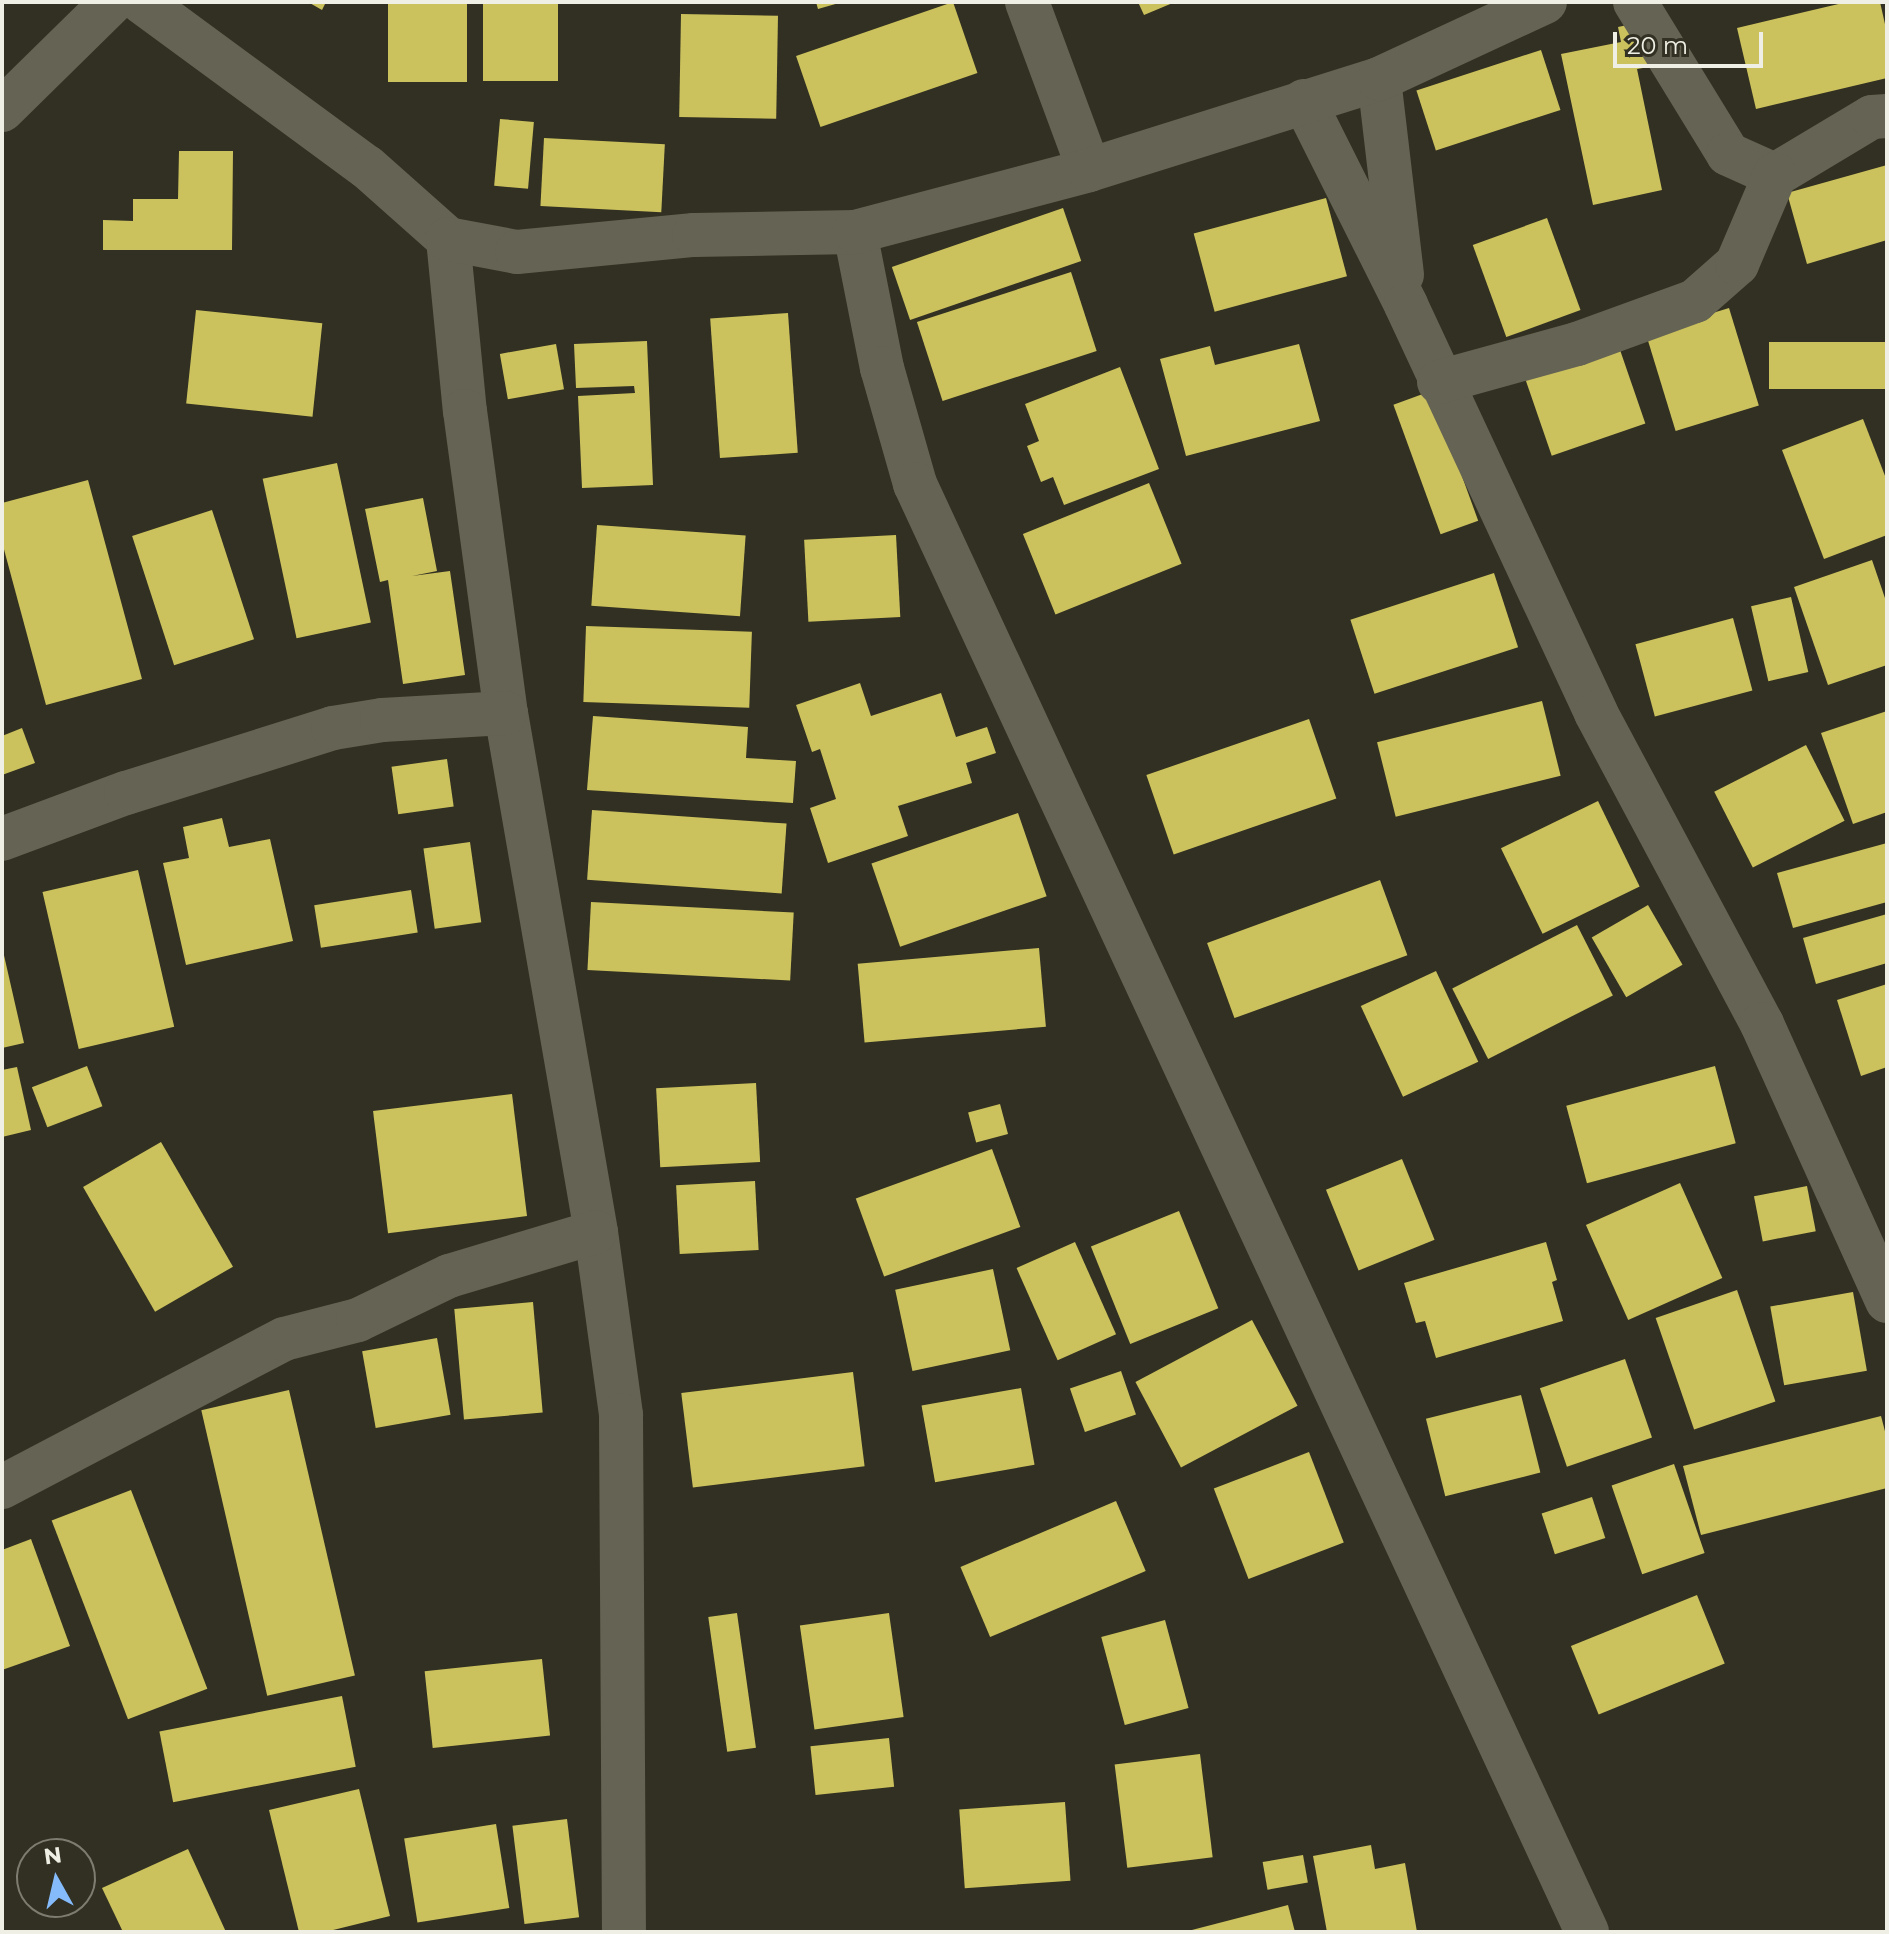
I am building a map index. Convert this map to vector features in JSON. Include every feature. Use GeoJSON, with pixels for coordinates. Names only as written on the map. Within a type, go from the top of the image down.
{"type":"FeatureCollection","features":[{"type":"Feature","properties":{"kind":"street"},"geometry":{"type":"LineString","coordinates":[[2,110],[112,2]]}},
{"type":"Feature","properties":{"kind":"street"},"geometry":{"type":"LineString","coordinates":[[142,2],[367,167],[448,239],[517,252],[694,235],[855,232],[1089,170],[1379,79],[1545,2]]}},
{"type":"Feature","properties":{"kind":"street"},"geometry":{"type":"LineString","coordinates":[[1027,2],[1089,170]]}},
{"type":"Feature","properties":{"kind":"street"},"geometry":{"type":"LineString","coordinates":[[1635,2],[1728,154],[1775,175]]}},
{"type":"Feature","properties":{"kind":"street"},"geometry":{"type":"LineString","coordinates":[[1379,79],[1406,305]]}},
{"type":"Feature","properties":{"kind":"street"},"geometry":{"type":"LineString","coordinates":[[1304,101],[1406,305],[1439,382],[1596,713],[1762,1024],[1887,1301]]}},
{"type":"Feature","properties":{"kind":"street"},"geometry":{"type":"LineString","coordinates":[[1439,382],[1577,344],[1695,301],[1737,264],[1775,175],[1872,117],[1887,116]]}},
{"type":"Feature","properties":{"kind":"street"},"geometry":{"type":"LineString","coordinates":[[855,232],[882,368],[915,484],[1587,1932]]}},
{"type":"Feature","properties":{"kind":"street"},"geometry":{"type":"LineString","coordinates":[[448,239],[465,411],[506,713],[596,1232],[621,1415],[624,1932]]}},
{"type":"Feature","properties":{"kind":"street"},"geometry":{"type":"LineString","coordinates":[[2,839],[126,793],[333,728],[382,720],[506,713]]}},
{"type":"Feature","properties":{"kind":"street"},"geometry":{"type":"LineString","coordinates":[[2,1487],[284,1339],[358,1320],[449,1276],[596,1232]]}},
{"type":"Feature","properties":{"kind":"building"},"geometry":{"type":"Polygon","coordinates":[[[308,2],[326,2],[322,10],[308,2]]]}},
{"type":"Feature","properties":{"kind":"building"},"geometry":{"type":"Polygon","coordinates":[[[388,2],[467,2],[467,82],[388,82],[388,2]]]}},
{"type":"Feature","properties":{"kind":"building"},"geometry":{"type":"Polygon","coordinates":[[[483,2],[558,2],[558,81],[483,81],[483,2]]]}},
{"type":"Feature","properties":{"kind":"building"},"geometry":{"type":"Polygon","coordinates":[[[816,2],[839,2],[839,3],[818,9],[816,2]]]}},
{"type":"Feature","properties":{"kind":"building"},"geometry":{"type":"Polygon","coordinates":[[[953,2],[977,73],[820,127],[796,56],[953,2]]]}},
{"type":"Feature","properties":{"kind":"building"},"geometry":{"type":"Polygon","coordinates":[[[1138,2],[1175,2],[1144,15],[1138,2]]]}},
{"type":"Feature","properties":{"kind":"building"},"geometry":{"type":"Polygon","coordinates":[[[1847,2],[1880,2],[1887,33],[1887,78],[1756,109],[1737,28],[1847,2]]]}},
{"type":"Feature","properties":{"kind":"building"},"geometry":{"type":"Polygon","coordinates":[[[681,14],[778,16],[776,119],[679,117],[681,14]]]}},
{"type":"Feature","properties":{"kind":"building"},"geometry":{"type":"Polygon","coordinates":[[[1646,21],[1655,66],[1637,69],[1662,190],[1593,205],[1561,54],[1621,42],[1618,27],[1646,21]]]}},
{"type":"Feature","properties":{"kind":"building"},"geometry":{"type":"Polygon","coordinates":[[[1541,50],[1560,110],[1436,150],[1416,90],[1541,50]]]}},
{"type":"Feature","properties":{"kind":"building"},"geometry":{"type":"Polygon","coordinates":[[[500,119],[534,122],[528,189],[494,186],[500,119]]]}},
{"type":"Feature","properties":{"kind":"building"},"geometry":{"type":"Polygon","coordinates":[[[544,138],[665,144],[661,212],[540,206],[544,138]]]}},
{"type":"Feature","properties":{"kind":"building"},"geometry":{"type":"Polygon","coordinates":[[[179,151],[233,151],[232,250],[103,250],[103,220],[133,221],[133,199],[178,199],[179,151]]]}},
{"type":"Feature","properties":{"kind":"building"},"geometry":{"type":"Polygon","coordinates":[[[1887,165],[1887,240],[1807,264],[1787,193],[1887,165]]]}},
{"type":"Feature","properties":{"kind":"building"},"geometry":{"type":"Polygon","coordinates":[[[1326,198],[1347,276],[1215,312],[1194,233],[1326,198]]]}},
{"type":"Feature","properties":{"kind":"building"},"geometry":{"type":"Polygon","coordinates":[[[1063,208],[1081,261],[910,320],[892,267],[1063,208]]]}},
{"type":"Feature","properties":{"kind":"building"},"geometry":{"type":"Polygon","coordinates":[[[1547,218],[1581,310],[1506,337],[1473,245],[1547,218]]]}},
{"type":"Feature","properties":{"kind":"building"},"geometry":{"type":"Polygon","coordinates":[[[1071,272],[1097,351],[943,401],[917,322],[1071,272]]]}},
{"type":"Feature","properties":{"kind":"building"},"geometry":{"type":"Polygon","coordinates":[[[1729,308],[1759,406],[1676,431],[1646,333],[1729,308]]]}},
{"type":"Feature","properties":{"kind":"building"},"geometry":{"type":"Polygon","coordinates":[[[196,310],[322,323],[312,417],[186,403],[196,310]]]}},
{"type":"Feature","properties":{"kind":"building"},"geometry":{"type":"Polygon","coordinates":[[[788,313],[798,453],[720,458],[710,318],[788,313]]]}},
{"type":"Feature","properties":{"kind":"building"},"geometry":{"type":"Polygon","coordinates":[[[647,341],[653,485],[582,488],[578,396],[635,393],[634,386],[576,388],[574,344],[647,341]]]}},
{"type":"Feature","properties":{"kind":"building"},"geometry":{"type":"Polygon","coordinates":[[[1769,342],[1887,342],[1887,389],[1769,389],[1769,342]]]}},
{"type":"Feature","properties":{"kind":"building"},"geometry":{"type":"Polygon","coordinates":[[[556,344],[564,389],[508,399],[500,354],[556,344]]]}},
{"type":"Feature","properties":{"kind":"building"},"geometry":{"type":"Polygon","coordinates":[[[1299,344],[1320,421],[1186,456],[1160,359],[1210,346],[1215,365],[1299,344]]]}},
{"type":"Feature","properties":{"kind":"building"},"geometry":{"type":"Polygon","coordinates":[[[1619,347],[1645,424],[1552,456],[1525,379],[1619,347]]]}},
{"type":"Feature","properties":{"kind":"building"},"geometry":{"type":"Polygon","coordinates":[[[1120,367],[1159,469],[1064,505],[1053,477],[1041,482],[1027,446],[1039,441],[1025,404],[1120,367]]]}},
{"type":"Feature","properties":{"kind":"building"},"geometry":{"type":"Polygon","coordinates":[[[1431,391],[1478,521],[1441,534],[1393,405],[1431,391]]]}},
{"type":"Feature","properties":{"kind":"building"},"geometry":{"type":"Polygon","coordinates":[[[1863,419],[1887,481],[1887,535],[1824,559],[1782,450],[1863,419]]]}},
{"type":"Feature","properties":{"kind":"building"},"geometry":{"type":"Polygon","coordinates":[[[337,463],[371,622],[297,638],[263,479],[337,463]]]}},
{"type":"Feature","properties":{"kind":"building"},"geometry":{"type":"Polygon","coordinates":[[[88,480],[142,679],[46,705],[2,542],[2,503],[88,480]]]}},
{"type":"Feature","properties":{"kind":"building"},"geometry":{"type":"Polygon","coordinates":[[[1149,483],[1182,564],[1055,615],[1023,534],[1149,483]]]}},
{"type":"Feature","properties":{"kind":"building"},"geometry":{"type":"Polygon","coordinates":[[[423,498],[437,571],[412,576],[450,571],[465,675],[403,684],[388,580],[380,582],[365,509],[423,498]]]}},
{"type":"Feature","properties":{"kind":"building"},"geometry":{"type":"Polygon","coordinates":[[[212,510],[254,639],[174,665],[132,536],[212,510]]]}},
{"type":"Feature","properties":{"kind":"building"},"geometry":{"type":"Polygon","coordinates":[[[597,525],[746,535],[740,616],[591,606],[597,525]]]}},
{"type":"Feature","properties":{"kind":"building"},"geometry":{"type":"Polygon","coordinates":[[[896,535],[900,617],[808,622],[804,540],[896,535]]]}},
{"type":"Feature","properties":{"kind":"building"},"geometry":{"type":"Polygon","coordinates":[[[1872,560],[1887,604],[1887,665],[1828,685],[1794,587],[1872,560]]]}},
{"type":"Feature","properties":{"kind":"building"},"geometry":{"type":"Polygon","coordinates":[[[1494,573],[1518,647],[1374,694],[1350,620],[1494,573]]]}},
{"type":"Feature","properties":{"kind":"building"},"geometry":{"type":"Polygon","coordinates":[[[1791,597],[1808,672],[1768,681],[1751,606],[1791,597]]]}},
{"type":"Feature","properties":{"kind":"building"},"geometry":{"type":"Polygon","coordinates":[[[1733,618],[1752,690],[1655,717],[1635,644],[1733,618]]]}},
{"type":"Feature","properties":{"kind":"building"},"geometry":{"type":"Polygon","coordinates":[[[586,626],[752,632],[749,708],[583,702],[586,626]]]}},
{"type":"Feature","properties":{"kind":"building"},"geometry":{"type":"Polygon","coordinates":[[[860,683],[871,716],[941,693],[956,737],[987,727],[996,753],[966,763],[972,783],[898,806],[908,836],[828,863],[810,808],[836,799],[820,749],[812,752],[796,705],[860,683]]]}},
{"type":"Feature","properties":{"kind":"building"},"geometry":{"type":"Polygon","coordinates":[[[1542,701],[1561,776],[1396,817],[1377,742],[1542,701]]]}},
{"type":"Feature","properties":{"kind":"building"},"geometry":{"type":"Polygon","coordinates":[[[1887,711],[1887,812],[1853,824],[1821,733],[1887,711]]]}},
{"type":"Feature","properties":{"kind":"building"},"geometry":{"type":"Polygon","coordinates":[[[593,716],[748,727],[746,758],[796,761],[793,803],[587,790],[593,716]]]}},
{"type":"Feature","properties":{"kind":"building"},"geometry":{"type":"Polygon","coordinates":[[[1309,719],[1336,798],[1174,854],[1146,775],[1309,719]]]}},
{"type":"Feature","properties":{"kind":"building"},"geometry":{"type":"Polygon","coordinates":[[[22,728],[35,763],[2,775],[2,736],[22,728]]]}},
{"type":"Feature","properties":{"kind":"building"},"geometry":{"type":"Polygon","coordinates":[[[1806,745],[1845,821],[1753,867],[1714,792],[1806,745]]]}},
{"type":"Feature","properties":{"kind":"building"},"geometry":{"type":"Polygon","coordinates":[[[447,759],[454,807],[398,814],[392,767],[447,759]]]}},
{"type":"Feature","properties":{"kind":"building"},"geometry":{"type":"Polygon","coordinates":[[[1598,801],[1640,886],[1543,934],[1501,848],[1598,801]]]}},
{"type":"Feature","properties":{"kind":"building"},"geometry":{"type":"Polygon","coordinates":[[[592,810],[787,824],[782,893],[587,880],[592,810]]]}},
{"type":"Feature","properties":{"kind":"building"},"geometry":{"type":"Polygon","coordinates":[[[1018,813],[1047,896],[900,947],[871,863],[1018,813]]]}},
{"type":"Feature","properties":{"kind":"building"},"geometry":{"type":"Polygon","coordinates":[[[222,818],[229,847],[270,839],[293,941],[186,965],[163,863],[189,858],[183,827],[222,818]]]}},
{"type":"Feature","properties":{"kind":"building"},"geometry":{"type":"Polygon","coordinates":[[[470,842],[481,922],[435,929],[423,849],[470,842]]]}},
{"type":"Feature","properties":{"kind":"building"},"geometry":{"type":"Polygon","coordinates":[[[1887,843],[1887,902],[1793,928],[1777,873],[1887,843]]]}},
{"type":"Feature","properties":{"kind":"building"},"geometry":{"type":"Polygon","coordinates":[[[138,870],[174,1027],[79,1049],[43,892],[138,870]]]}},
{"type":"Feature","properties":{"kind":"building"},"geometry":{"type":"Polygon","coordinates":[[[1380,880],[1407,955],[1234,1018],[1207,943],[1380,880]]]}},
{"type":"Feature","properties":{"kind":"building"},"geometry":{"type":"Polygon","coordinates":[[[411,890],[418,932],[321,948],[314,905],[411,890]]]}},
{"type":"Feature","properties":{"kind":"building"},"geometry":{"type":"Polygon","coordinates":[[[591,902],[794,913],[790,981],[587,970],[591,902]]]}},
{"type":"Feature","properties":{"kind":"building"},"geometry":{"type":"Polygon","coordinates":[[[1648,905],[1682,965],[1626,997],[1592,938],[1648,905]]]}},
{"type":"Feature","properties":{"kind":"building"},"geometry":{"type":"Polygon","coordinates":[[[1887,914],[1887,963],[1816,984],[1803,938],[1887,914]]]}},
{"type":"Feature","properties":{"kind":"building"},"geometry":{"type":"Polygon","coordinates":[[[1577,925],[1613,995],[1488,1059],[1452,989],[1577,925]]]}},
{"type":"Feature","properties":{"kind":"building"},"geometry":{"type":"Polygon","coordinates":[[[1039,948],[1046,1027],[865,1043],[858,964],[1039,948]]]}},
{"type":"Feature","properties":{"kind":"building"},"geometry":{"type":"Polygon","coordinates":[[[2,952],[24,1043],[2,1048],[2,952]]]}},
{"type":"Feature","properties":{"kind":"building"},"geometry":{"type":"Polygon","coordinates":[[[1436,971],[1478,1062],[1403,1097],[1361,1006],[1436,971]]]}},
{"type":"Feature","properties":{"kind":"building"},"geometry":{"type":"Polygon","coordinates":[[[1887,984],[1887,1067],[1861,1076],[1837,1000],[1887,984]]]}},
{"type":"Feature","properties":{"kind":"building"},"geometry":{"type":"Polygon","coordinates":[[[87,1066],[102,1106],[47,1127],[32,1087],[87,1066]]]}},
{"type":"Feature","properties":{"kind":"building"},"geometry":{"type":"Polygon","coordinates":[[[1715,1066],[1736,1143],[1587,1183],[1566,1106],[1715,1066]]]}},
{"type":"Feature","properties":{"kind":"building"},"geometry":{"type":"Polygon","coordinates":[[[17,1067],[31,1130],[2,1137],[2,1070],[17,1067]]]}},
{"type":"Feature","properties":{"kind":"building"},"geometry":{"type":"Polygon","coordinates":[[[756,1083],[760,1162],[660,1167],[656,1088],[756,1083]]]}},
{"type":"Feature","properties":{"kind":"building"},"geometry":{"type":"Polygon","coordinates":[[[512,1094],[527,1216],[388,1233],[373,1111],[512,1094]]]}},
{"type":"Feature","properties":{"kind":"building"},"geometry":{"type":"Polygon","coordinates":[[[1000,1104],[1008,1134],[976,1142],[968,1113],[1000,1104]]]}},
{"type":"Feature","properties":{"kind":"building"},"geometry":{"type":"Polygon","coordinates":[[[161,1142],[233,1267],[155,1312],[83,1187],[161,1142]]]}},
{"type":"Feature","properties":{"kind":"building"},"geometry":{"type":"Polygon","coordinates":[[[992,1149],[1020,1227],[884,1277],[856,1199],[992,1149]]]}},
{"type":"Feature","properties":{"kind":"building"},"geometry":{"type":"Polygon","coordinates":[[[1402,1159],[1435,1240],[1359,1270],[1326,1190],[1402,1159]]]}},
{"type":"Feature","properties":{"kind":"building"},"geometry":{"type":"Polygon","coordinates":[[[755,1181],[759,1250],[680,1254],[676,1185],[755,1181]]]}},
{"type":"Feature","properties":{"kind":"building"},"geometry":{"type":"Polygon","coordinates":[[[1680,1183],[1722,1278],[1628,1320],[1586,1225],[1680,1183]]]}},
{"type":"Feature","properties":{"kind":"building"},"geometry":{"type":"Polygon","coordinates":[[[1807,1186],[1816,1231],[1763,1241],[1754,1196],[1807,1186]]]}},
{"type":"Feature","properties":{"kind":"building"},"geometry":{"type":"Polygon","coordinates":[[[1179,1211],[1218,1308],[1130,1344],[1091,1247],[1179,1211]]]}},
{"type":"Feature","properties":{"kind":"building"},"geometry":{"type":"Polygon","coordinates":[[[1075,1242],[1116,1334],[1058,1360],[1017,1268],[1075,1242]]]}},
{"type":"Feature","properties":{"kind":"building"},"geometry":{"type":"Polygon","coordinates":[[[1546,1242],[1557,1280],[1552,1282],[1563,1321],[1436,1358],[1425,1321],[1416,1323],[1404,1283],[1546,1242]]]}},
{"type":"Feature","properties":{"kind":"building"},"geometry":{"type":"Polygon","coordinates":[[[993,1269],[1010,1350],[912,1371],[895,1290],[993,1269]]]}},
{"type":"Feature","properties":{"kind":"building"},"geometry":{"type":"Polygon","coordinates":[[[1737,1290],[1775,1402],[1694,1430],[1656,1318],[1737,1290]]]}},
{"type":"Feature","properties":{"kind":"building"},"geometry":{"type":"Polygon","coordinates":[[[1853,1292],[1867,1371],[1784,1385],[1770,1307],[1853,1292]]]}},
{"type":"Feature","properties":{"kind":"building"},"geometry":{"type":"Polygon","coordinates":[[[533,1302],[543,1413],[464,1419],[454,1309],[533,1302]]]}},
{"type":"Feature","properties":{"kind":"building"},"geometry":{"type":"Polygon","coordinates":[[[1252,1320],[1298,1406],[1181,1468],[1135,1382],[1252,1320]]]}},
{"type":"Feature","properties":{"kind":"building"},"geometry":{"type":"Polygon","coordinates":[[[437,1338],[451,1415],[376,1428],[362,1351],[437,1338]]]}},
{"type":"Feature","properties":{"kind":"building"},"geometry":{"type":"Polygon","coordinates":[[[1625,1359],[1652,1437],[1567,1467],[1540,1388],[1625,1359]]]}},
{"type":"Feature","properties":{"kind":"building"},"geometry":{"type":"Polygon","coordinates":[[[1121,1371],[1136,1414],[1085,1432],[1070,1389],[1121,1371]]]}},
{"type":"Feature","properties":{"kind":"building"},"geometry":{"type":"Polygon","coordinates":[[[853,1372],[865,1466],[693,1487],[681,1393],[853,1372]]]}},
{"type":"Feature","properties":{"kind":"building"},"geometry":{"type":"Polygon","coordinates":[[[1021,1388],[1035,1465],[935,1482],[922,1406],[1021,1388]]]}},
{"type":"Feature","properties":{"kind":"building"},"geometry":{"type":"Polygon","coordinates":[[[289,1390],[355,1675],[267,1696],[201,1410],[289,1390]]]}},
{"type":"Feature","properties":{"kind":"building"},"geometry":{"type":"Polygon","coordinates":[[[1521,1395],[1540,1473],[1445,1496],[1426,1419],[1521,1395]]]}},
{"type":"Feature","properties":{"kind":"building"},"geometry":{"type":"Polygon","coordinates":[[[1881,1416],[1887,1439],[1887,1488],[1701,1535],[1683,1466],[1881,1416]]]}},
{"type":"Feature","properties":{"kind":"building"},"geometry":{"type":"Polygon","coordinates":[[[1309,1452],[1344,1543],[1249,1579],[1214,1489],[1309,1452]]]}},
{"type":"Feature","properties":{"kind":"building"},"geometry":{"type":"Polygon","coordinates":[[[1674,1464],[1705,1553],[1642,1574],[1612,1485],[1674,1464]]]}},
{"type":"Feature","properties":{"kind":"building"},"geometry":{"type":"Polygon","coordinates":[[[131,1490],[207,1689],[128,1719],[52,1520],[131,1490]]]}},
{"type":"Feature","properties":{"kind":"building"},"geometry":{"type":"Polygon","coordinates":[[[1592,1497],[1605,1538],[1555,1554],[1542,1513],[1592,1497]]]}},
{"type":"Feature","properties":{"kind":"building"},"geometry":{"type":"Polygon","coordinates":[[[1116,1501],[1146,1571],[990,1637],[960,1567],[1116,1501]]]}},
{"type":"Feature","properties":{"kind":"building"},"geometry":{"type":"Polygon","coordinates":[[[31,1539],[70,1646],[2,1670],[2,1550],[31,1539]]]}},
{"type":"Feature","properties":{"kind":"building"},"geometry":{"type":"Polygon","coordinates":[[[1697,1595],[1725,1664],[1599,1715],[1571,1646],[1697,1595]]]}},
{"type":"Feature","properties":{"kind":"building"},"geometry":{"type":"Polygon","coordinates":[[[737,1613],[756,1748],[727,1752],[708,1617],[737,1613]]]}},
{"type":"Feature","properties":{"kind":"building"},"geometry":{"type":"Polygon","coordinates":[[[889,1613],[904,1717],[814,1730],[800,1626],[889,1613]]]}},
{"type":"Feature","properties":{"kind":"building"},"geometry":{"type":"Polygon","coordinates":[[[1165,1620],[1189,1708],[1125,1725],[1101,1637],[1165,1620]]]}},
{"type":"Feature","properties":{"kind":"building"},"geometry":{"type":"Polygon","coordinates":[[[542,1659],[550,1736],[433,1748],[425,1671],[542,1659]]]}},
{"type":"Feature","properties":{"kind":"building"},"geometry":{"type":"Polygon","coordinates":[[[342,1696],[356,1767],[173,1802],[159,1731],[342,1696]]]}},
{"type":"Feature","properties":{"kind":"building"},"geometry":{"type":"Polygon","coordinates":[[[889,1738],[894,1787],[816,1795],[810,1746],[889,1738]]]}},
{"type":"Feature","properties":{"kind":"building"},"geometry":{"type":"Polygon","coordinates":[[[1200,1754],[1213,1857],[1127,1868],[1115,1764],[1200,1754]]]}},
{"type":"Feature","properties":{"kind":"building"},"geometry":{"type":"Polygon","coordinates":[[[359,1789],[390,1916],[325,1932],[299,1932],[269,1810],[359,1789]]]}},
{"type":"Feature","properties":{"kind":"building"},"geometry":{"type":"Polygon","coordinates":[[[1065,1802],[1071,1881],[965,1888],[959,1809],[1065,1802]]]}},
{"type":"Feature","properties":{"kind":"building"},"geometry":{"type":"Polygon","coordinates":[[[567,1819],[579,1917],[524,1924],[512,1826],[567,1819]]]}},
{"type":"Feature","properties":{"kind":"building"},"geometry":{"type":"Polygon","coordinates":[[[496,1824],[509,1908],[417,1923],[404,1839],[496,1824]]]}},
{"type":"Feature","properties":{"kind":"building"},"geometry":{"type":"Polygon","coordinates":[[[1371,1845],[1375,1869],[1405,1863],[1417,1932],[1327,1932],[1313,1856],[1371,1845]]]}},
{"type":"Feature","properties":{"kind":"building"},"geometry":{"type":"Polygon","coordinates":[[[188,1849],[226,1932],[123,1932],[102,1888],[188,1849]]]}},
{"type":"Feature","properties":{"kind":"building"},"geometry":{"type":"Polygon","coordinates":[[[1303,1855],[1308,1883],[1267,1890],[1263,1862],[1303,1855]]]}},
{"type":"Feature","properties":{"kind":"building"},"geometry":{"type":"Polygon","coordinates":[[[1288,1905],[1295,1932],[1188,1932],[1188,1931],[1288,1905]]]}}]}
